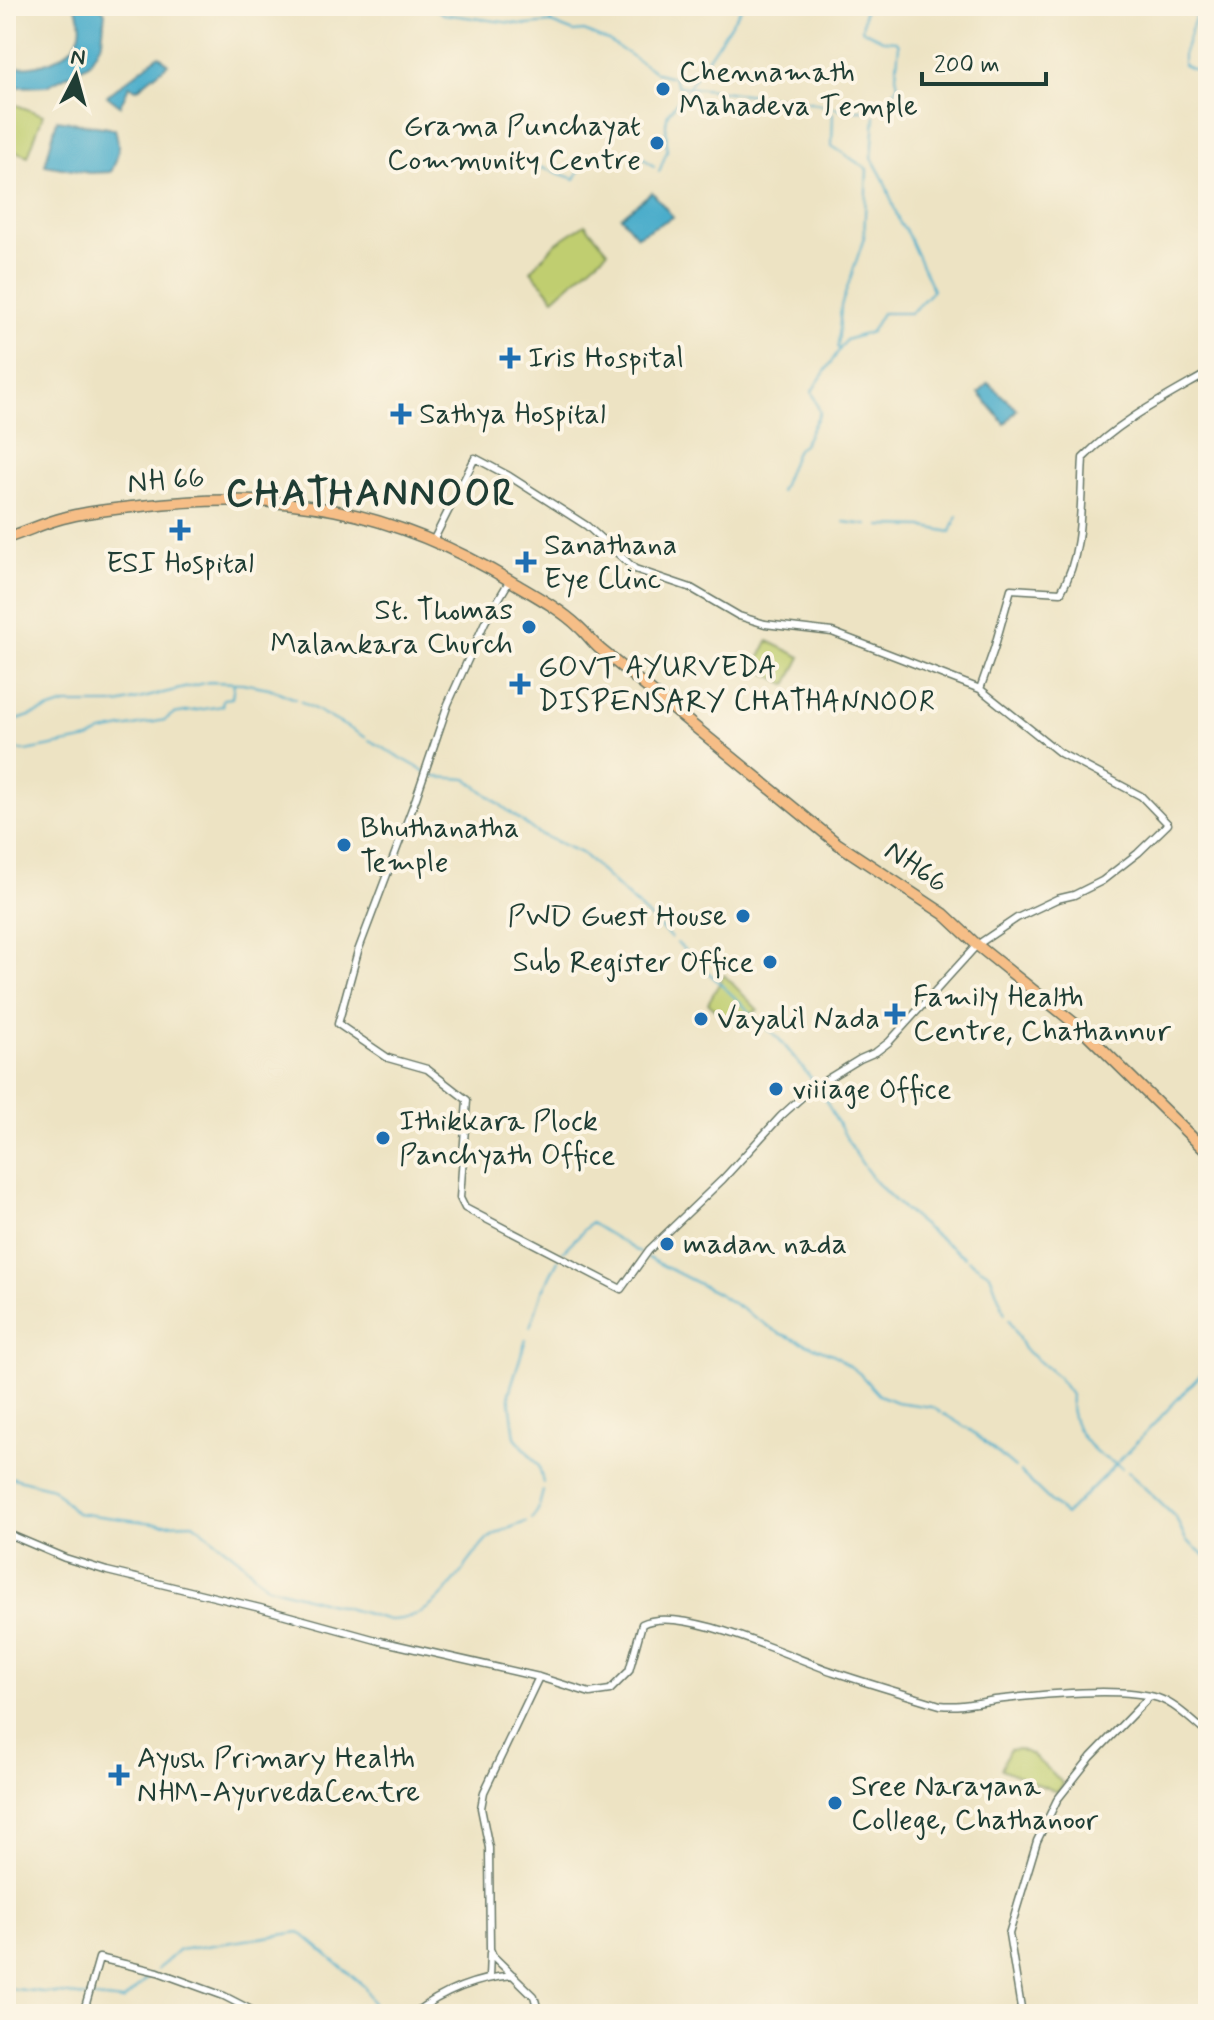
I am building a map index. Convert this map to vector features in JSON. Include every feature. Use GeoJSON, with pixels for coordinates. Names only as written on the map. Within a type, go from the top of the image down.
{"type":"FeatureCollection","features":[{"type":"Feature","properties":{"kind":"highway","name":"NH 66"},"geometry":{"type":"LineString","coordinates":[[6,538],[64,517],[105,510],[193,501],[294,503],[344,512],[432,543],[509,582],[579,634],[586,635]]}},
{"type":"Feature","properties":{"kind":"highway","name":"NH 66"},"geometry":{"type":"LineString","coordinates":[[6,531],[31,524],[40,525]]}},
{"type":"Feature","properties":{"kind":"highway","name":"NH66"},"geometry":{"type":"LineString","coordinates":[[586,635],[838,844],[944,914],[977,945],[1084,1031],[1208,1153]]}},
{"type":"Feature","properties":{"kind":"street"},"geometry":{"type":"LineString","coordinates":[[980,689],[1011,589],[1061,592],[1070,577],[1079,542],[1083,458],[1132,416],[1208,373]]}},
{"type":"Feature","properties":{"kind":"street"},"geometry":{"type":"LineString","coordinates":[[432,543],[475,458],[587,526],[635,569],[691,588],[739,616],[765,624],[832,632],[980,689],[1060,753],[1141,796],[1168,824],[1102,881],[1017,918],[977,945],[889,1042],[811,1089],[764,1132],[729,1173],[649,1250],[621,1289],[607,1284],[546,1247],[465,1208],[460,1198],[467,1100],[427,1069],[388,1058],[338,1024],[358,951],[428,765],[439,726],[472,649],[509,582]]}},
{"type":"Feature","properties":{"kind":"street"},"geometry":{"type":"LineString","coordinates":[[6,1533],[65,1558],[107,1571],[380,1641],[539,1677],[590,1693],[610,1690],[629,1671],[642,1624],[655,1620],[711,1626],[832,1672],[940,1705],[1085,1694],[1150,1696],[1172,1706],[1208,1734]]}},
{"type":"Feature","properties":{"kind":"street"},"geometry":{"type":"LineString","coordinates":[[489,1977],[489,1848],[482,1802],[539,1677]]}},
{"type":"Feature","properties":{"kind":"street"},"geometry":{"type":"LineString","coordinates":[[1022,2014],[1009,1934],[1037,1841],[1064,1792],[1091,1757],[1150,1696]]}},
{"type":"Feature","properties":{"kind":"street"},"geometry":{"type":"LineString","coordinates":[[490,1949],[493,1956],[534,1996],[539,2014]]}},
{"type":"Feature","properties":{"kind":"street"},"geometry":{"type":"LineString","coordinates":[[83,2014],[99,1958],[158,1972],[224,1996],[259,2014]]}},
{"type":"Feature","properties":{"kind":"street"},"geometry":{"type":"LineString","coordinates":[[413,2014],[441,1996],[489,1977],[513,1975]]}},
{"type":"Feature","properties":{"kind":"green space"},"geometry":{"type":"Polygon","coordinates":[[[6,101],[43,115],[28,156],[7,148],[6,133],[11,119],[6,117],[6,101]]]}},
{"type":"Feature","properties":{"kind":"green space"},"geometry":{"type":"Polygon","coordinates":[[[585,224],[608,251],[554,298],[531,271],[555,244],[585,224]]]}},
{"type":"Feature","properties":{"kind":"green space"},"geometry":{"type":"Polygon","coordinates":[[[768,641],[801,657],[787,685],[755,667],[768,641]]]}},
{"type":"Feature","properties":{"kind":"green space"},"geometry":{"type":"Polygon","coordinates":[[[724,975],[758,1010],[730,1024],[708,1003],[724,975]]]}},
{"type":"Feature","properties":{"kind":"green space"},"geometry":{"type":"Polygon","coordinates":[[[1018,1749],[1032,1755],[1064,1784],[1057,1792],[1001,1769],[1009,1750],[1018,1749]]]}},
{"type":"Feature","properties":{"kind":"water"},"geometry":{"type":"Polygon","coordinates":[[[74,6],[100,6],[105,12],[102,41],[89,64],[47,86],[17,87],[6,83],[6,65],[20,67],[50,61],[63,55],[73,45],[80,34],[80,21],[74,6]]]}},
{"type":"Feature","properties":{"kind":"water"},"geometry":{"type":"Polygon","coordinates":[[[159,55],[168,64],[137,89],[129,86],[120,106],[107,96],[159,55]]]}},
{"type":"Feature","properties":{"kind":"water"},"geometry":{"type":"Polygon","coordinates":[[[57,120],[115,129],[118,151],[111,172],[89,173],[45,165],[57,120]]]}},
{"type":"Feature","properties":{"kind":"water"},"geometry":{"type":"Polygon","coordinates":[[[652,192],[673,217],[637,236],[621,217],[652,192]]]}},
{"type":"Feature","properties":{"kind":"water"},"geometry":{"type":"Polygon","coordinates":[[[988,383],[1017,409],[1005,424],[979,393],[988,383]]]}},
{"type":"Feature","properties":{"kind":"waterway"},"geometry":{"type":"LineString","coordinates":[[431,6],[443,14],[527,25],[551,23],[574,32],[584,31],[610,42],[657,73],[673,77],[678,86],[805,101],[845,110],[866,110],[877,108],[889,99],[898,85],[899,45],[897,41],[883,40],[862,30],[865,6]]}},
{"type":"Feature","properties":{"kind":"waterway"},"geometry":{"type":"LineString","coordinates":[[551,6],[551,22]]}},
{"type":"Feature","properties":{"kind":"waterway"},"geometry":{"type":"LineString","coordinates":[[689,86],[743,6]]}},
{"type":"Feature","properties":{"kind":"waterway"},"geometry":{"type":"LineString","coordinates":[[1199,6],[1183,55],[1183,65],[1208,70]]}},
{"type":"Feature","properties":{"kind":"waterway"},"geometry":{"type":"LineString","coordinates":[[659,172],[667,151],[668,113],[686,91]]}},
{"type":"Feature","properties":{"kind":"waterway"},"geometry":{"type":"LineString","coordinates":[[833,113],[832,146],[867,169],[864,238],[841,306],[838,348]]}},
{"type":"Feature","properties":{"kind":"waterway"},"geometry":{"type":"LineString","coordinates":[[780,492],[797,449],[803,445],[820,413],[812,391],[846,340],[871,332],[882,313],[911,313],[933,290],[872,158],[875,116]]}},
{"type":"Feature","properties":{"kind":"waterway"},"geometry":{"type":"LineString","coordinates":[[513,158],[575,179],[584,162],[615,154],[639,154],[654,167]]}},
{"type":"Feature","properties":{"kind":"waterway"},"geometry":{"type":"LineString","coordinates":[[880,526],[925,527],[951,532],[957,516]]}},
{"type":"Feature","properties":{"kind":"waterway"},"geometry":{"type":"LineString","coordinates":[[844,522],[867,525]]}},
{"type":"Feature","properties":{"kind":"waterway"},"geometry":{"type":"LineString","coordinates":[[6,724],[65,704],[118,704],[209,682],[269,688],[295,699]]}},
{"type":"Feature","properties":{"kind":"waterway"},"geometry":{"type":"LineString","coordinates":[[6,751],[26,751],[89,739],[102,732],[165,720],[173,714],[222,706],[223,699],[232,698],[234,683]]}},
{"type":"Feature","properties":{"kind":"waterway"},"geometry":{"type":"LineString","coordinates":[[300,701],[365,737]]}},
{"type":"Feature","properties":{"kind":"waterway"},"geometry":{"type":"LineString","coordinates":[[369,740],[435,777],[467,779],[537,833],[583,854],[671,938]]}},
{"type":"Feature","properties":{"kind":"waterway"},"geometry":{"type":"LineString","coordinates":[[677,943],[780,1040],[815,1083]]}},
{"type":"Feature","properties":{"kind":"waterway"},"geometry":{"type":"LineString","coordinates":[[818,1088],[853,1150],[878,1184],[920,1223],[965,1257]]}},
{"type":"Feature","properties":{"kind":"waterway"},"geometry":{"type":"LineString","coordinates":[[563,1251],[591,1223],[640,1253]]}},
{"type":"Feature","properties":{"kind":"waterway"},"geometry":{"type":"LineString","coordinates":[[648,1258],[717,1293],[779,1333],[835,1355],[859,1373],[879,1395],[896,1402],[932,1407],[940,1412]]}},
{"type":"Feature","properties":{"kind":"waterway"},"geometry":{"type":"LineString","coordinates":[[530,1327],[542,1292],[558,1260]]}},
{"type":"Feature","properties":{"kind":"waterway"},"geometry":{"type":"LineString","coordinates":[[968,1260],[990,1274],[1005,1314]]}},
{"type":"Feature","properties":{"kind":"waterway"},"geometry":{"type":"LineString","coordinates":[[1009,1319],[1024,1349],[1058,1377],[1071,1395],[1073,1417],[1082,1437],[1097,1453],[1116,1464],[1208,1367]]}},
{"type":"Feature","properties":{"kind":"waterway"},"geometry":{"type":"LineString","coordinates":[[526,1339],[509,1393],[515,1437],[539,1466],[543,1483]]}},
{"type":"Feature","properties":{"kind":"waterway"},"geometry":{"type":"LineString","coordinates":[[944,1414],[970,1430],[1015,1468]]}},
{"type":"Feature","properties":{"kind":"waterway"},"geometry":{"type":"LineString","coordinates":[[1020,1472],[1065,1515],[1116,1464],[1122,1468]]}},
{"type":"Feature","properties":{"kind":"waterway"},"geometry":{"type":"LineString","coordinates":[[1128,1472],[1176,1518],[1186,1540],[1208,1558]]}},
{"type":"Feature","properties":{"kind":"waterway"},"geometry":{"type":"LineString","coordinates":[[6,1476],[52,1488],[76,1513],[162,1524],[193,1523],[239,1559],[266,1586],[389,1620],[407,1618],[435,1603],[487,1540],[526,1522]]}},
{"type":"Feature","properties":{"kind":"waterway"},"geometry":{"type":"LineString","coordinates":[[532,1519],[543,1491]]}},
{"type":"Feature","properties":{"kind":"waterway"},"geometry":{"type":"LineString","coordinates":[[157,1970],[179,1950],[300,1932],[365,1987],[378,2014]]}},
{"type":"Feature","properties":{"kind":"waterway"},"geometry":{"type":"LineString","coordinates":[[6,1988],[123,2001],[152,1974]]}},
{"type":"Feature","properties":{"kind":"place","name":"Chennamath Mahadeva Temple"},"geometry":{"type":"Point","coordinates":[663,89]}},
{"type":"Feature","properties":{"kind":"place","name":"Grama Punchayat Community Centre"},"geometry":{"type":"Point","coordinates":[657,143]}},
{"type":"Feature","properties":{"kind":"place","name":"Iris Hospital"},"geometry":{"type":"Point","coordinates":[510,358]}},
{"type":"Feature","properties":{"kind":"place","name":"Sathya Hospital"},"geometry":{"type":"Point","coordinates":[401,414]}},
{"type":"Feature","properties":{"kind":"place","name":"ESI Hospital"},"geometry":{"type":"Point","coordinates":[180,530]}},
{"type":"Feature","properties":{"kind":"place","name":"Sanathana Eye Clinc"},"geometry":{"type":"Point","coordinates":[526,562]}},
{"type":"Feature","properties":{"kind":"place","name":"St. Thomas Malankara Church"},"geometry":{"type":"Point","coordinates":[529,627]}},
{"type":"Feature","properties":{"kind":"place","name":"GOVT AYURVEDA DISPENSARY CHATHANNOOR"},"geometry":{"type":"Point","coordinates":[520,684]}},
{"type":"Feature","properties":{"kind":"place","name":"Bhuthanatha Temple"},"geometry":{"type":"Point","coordinates":[344,845]}},
{"type":"Feature","properties":{"kind":"place","name":"PWD Guest House"},"geometry":{"type":"Point","coordinates":[743,916]}},
{"type":"Feature","properties":{"kind":"place","name":"Sub Register Office"},"geometry":{"type":"Point","coordinates":[770,962]}},
{"type":"Feature","properties":{"kind":"place","name":"Family Health Centre, Chathannur"},"geometry":{"type":"Point","coordinates":[895,1014]}},
{"type":"Feature","properties":{"kind":"place","name":"Vayalil Nada"},"geometry":{"type":"Point","coordinates":[701,1019]}},
{"type":"Feature","properties":{"kind":"place","name":"viiiage Office"},"geometry":{"type":"Point","coordinates":[776,1089]}},
{"type":"Feature","properties":{"kind":"place","name":"Ithikkara Plock Panchyath Office"},"geometry":{"type":"Point","coordinates":[383,1138]}},
{"type":"Feature","properties":{"kind":"place","name":"madan nada"},"geometry":{"type":"Point","coordinates":[667,1244]}},
{"type":"Feature","properties":{"kind":"place","name":"Ayush Primary Health NHM-AyurvedaCentre"},"geometry":{"type":"Point","coordinates":[119,1775]}},
{"type":"Feature","properties":{"kind":"place","name":"Sree Narayana College, Chathanoor"},"geometry":{"type":"Point","coordinates":[835,1803]}},
{"type":"Feature","properties":{"kind":"district","name":"CHATHANNOOR"},"geometry":{"type":"Point","coordinates":[371,494]}}]}
